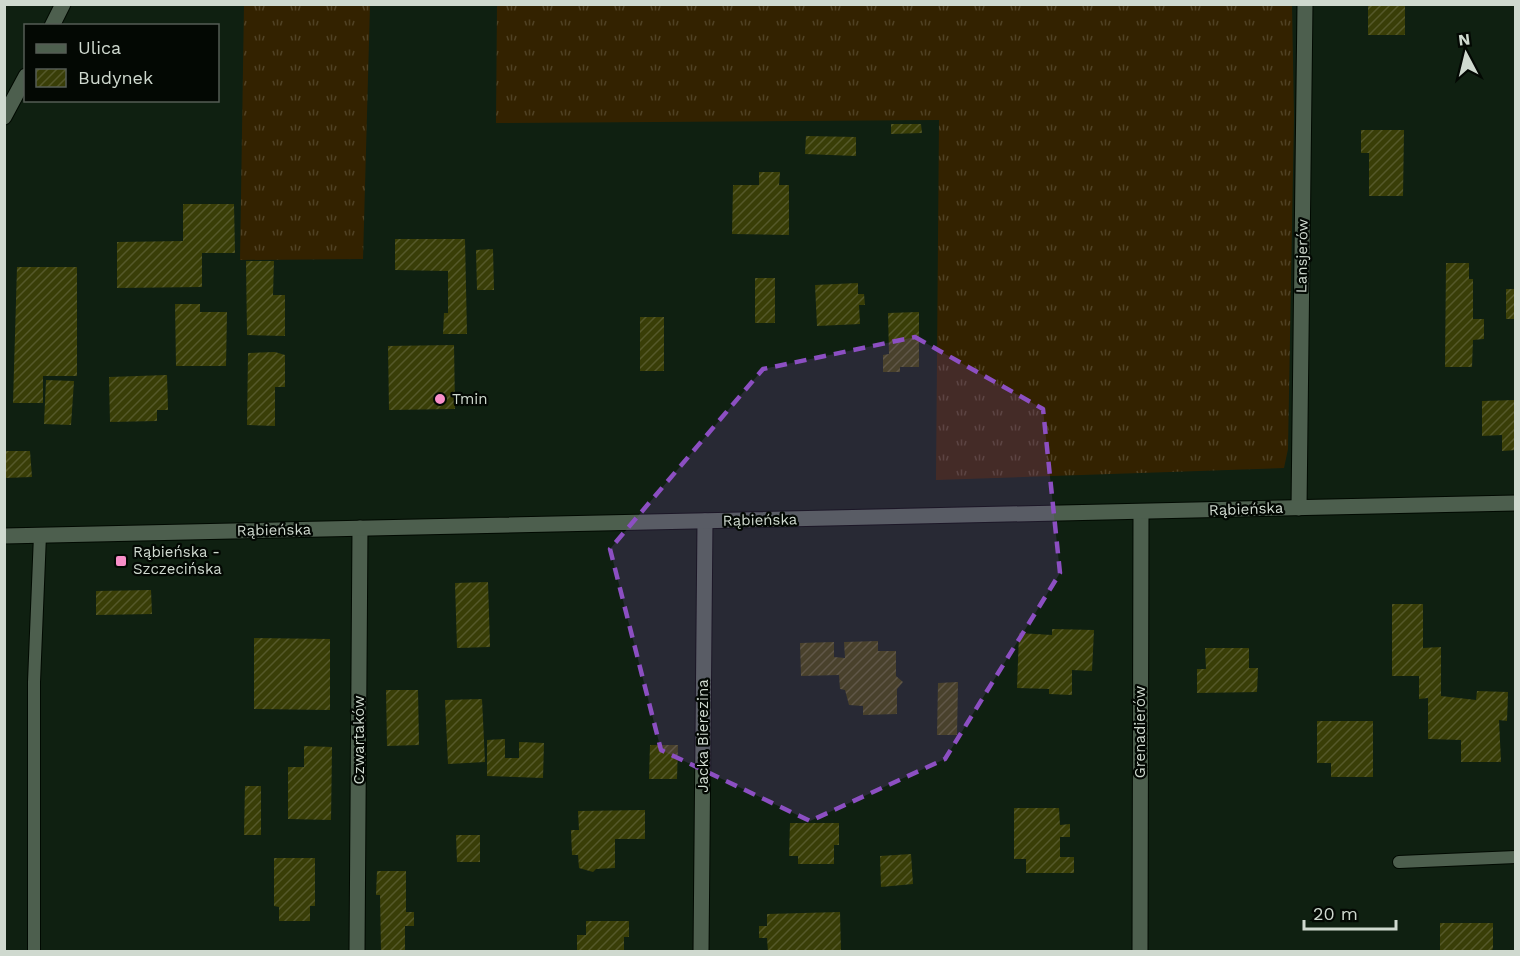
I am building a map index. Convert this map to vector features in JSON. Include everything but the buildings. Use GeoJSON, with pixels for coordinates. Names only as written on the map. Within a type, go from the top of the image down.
{"type":"FeatureCollection","features":[{"type":"Feature","properties":{"kind":"street"},"geometry":{"type":"LineString","coordinates":[[53,24],[63,4]]}},
{"type":"Feature","properties":{"kind":"street","name":"Lansjerów"},"geometry":{"type":"LineString","coordinates":[[1299,508],[1305,4]]}},
{"type":"Feature","properties":{"kind":"street"},"geometry":{"type":"LineString","coordinates":[[6,111],[24,80]]}},
{"type":"Feature","properties":{"kind":"street","name":"Rąbieńska"},"geometry":{"type":"LineString","coordinates":[[4,536],[1515,502]]}},
{"type":"Feature","properties":{"kind":"street","name":"Grenadierów"},"geometry":{"type":"LineString","coordinates":[[1140,951],[1141,512]]}},
{"type":"Feature","properties":{"kind":"street","name":"Jacka Bierezina"},"geometry":{"type":"LineString","coordinates":[[701,951],[705,521]]}},
{"type":"Feature","properties":{"kind":"street","name":"Czwartaków"},"geometry":{"type":"LineString","coordinates":[[357,951],[360,528]]}},
{"type":"Feature","properties":{"kind":"lane"},"geometry":{"type":"LineString","coordinates":[[34,951],[34,682],[40,536]]}},
{"type":"Feature","properties":{"kind":"lane"},"geometry":{"type":"LineString","coordinates":[[1399,862],[1515,857]]}},
{"type":"Feature","properties":{"kind":"highlighted area"},"geometry":{"type":"Polygon","coordinates":[[[915,337],[1043,409],[1060,573],[945,759],[810,821],[661,750],[610,549],[763,369],[915,337]]]}},
{"type":"Feature","properties":{"kind":"green space"},"geometry":{"type":"Polygon","coordinates":[[[244,5],[370,5],[363,259],[240,260],[244,5]]]}},
{"type":"Feature","properties":{"kind":"green space"},"geometry":{"type":"Polygon","coordinates":[[[497,5],[1292,5],[1294,117],[1288,449],[1284,468],[936,480],[939,120],[496,123],[497,5]]]}},
{"type":"Feature","properties":{"kind":"place","name":"Tmin"},"geometry":{"type":"Point","coordinates":[440,399]}},
{"type":"Feature","properties":{"kind":"place","name":"Rąbieńska - Szczecińska"},"geometry":{"type":"Point","coordinates":[121,561]}}]}
